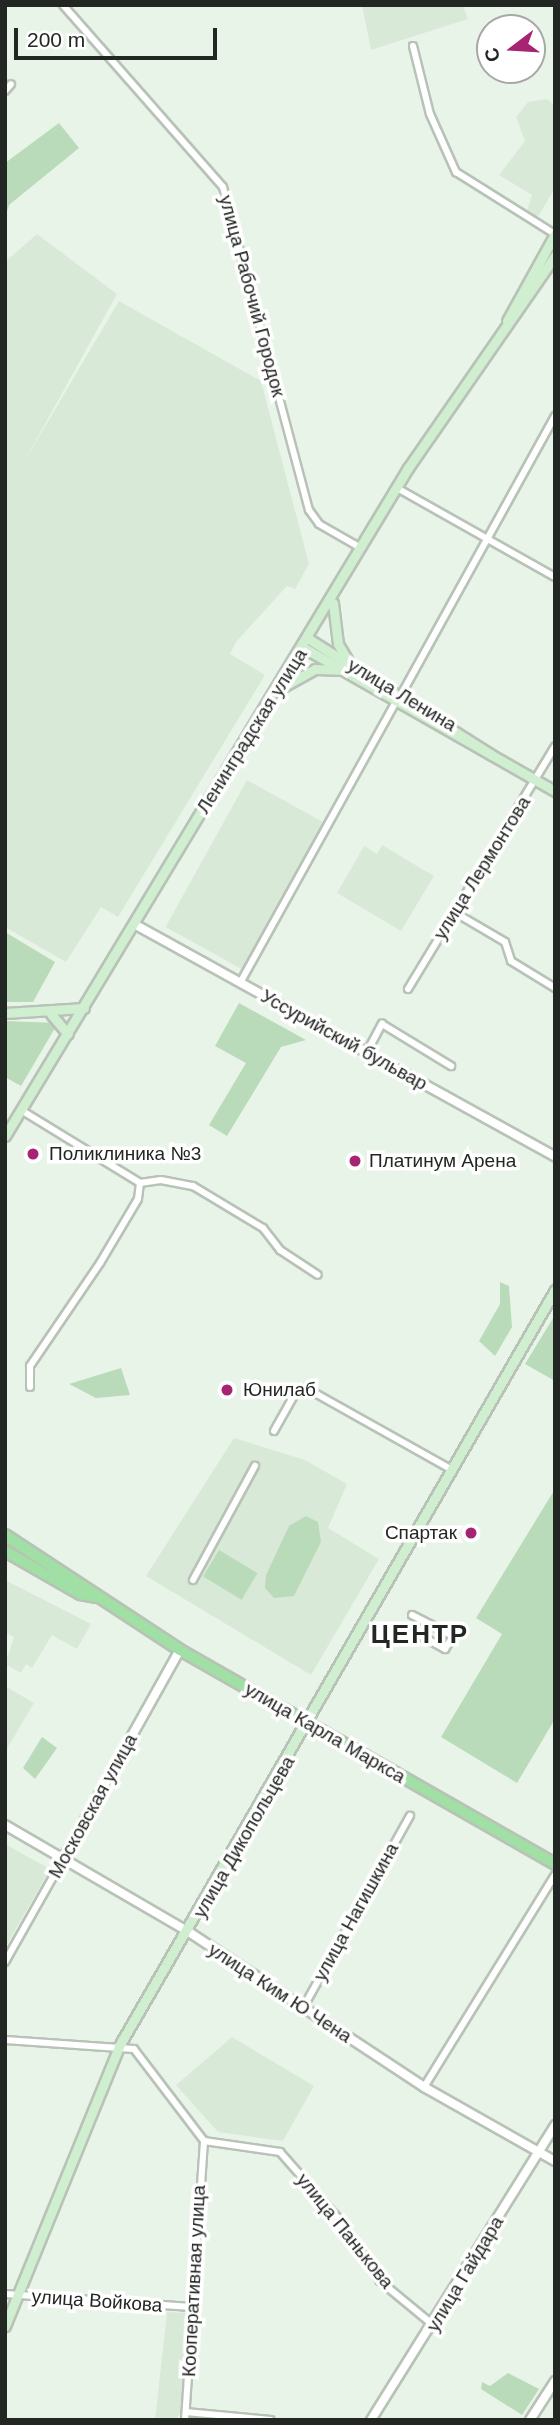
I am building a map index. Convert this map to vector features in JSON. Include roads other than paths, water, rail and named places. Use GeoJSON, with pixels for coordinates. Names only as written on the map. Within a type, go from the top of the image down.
{"type":"FeatureCollection","features":[{"type":"Feature","properties":{"kind":"main road"},"geometry":{"type":"LineString","coordinates":[[503,329],[555,234]]}},
{"type":"Feature","properties":{"kind":"main road"},"geometry":{"type":"LineString","coordinates":[[503,329],[555,256]]}},
{"type":"Feature","properties":{"kind":"main road","name":"Ленинградская улица"},"geometry":{"type":"LineString","coordinates":[[5,1136],[275,691],[332,602],[397,488],[503,329]]}},
{"type":"Feature","properties":{"kind":"main road"},"geometry":{"type":"LineString","coordinates":[[275,691],[315,669],[347,667],[338,644],[332,602]]}},
{"type":"Feature","properties":{"kind":"main road","name":"улица Ленина"},"geometry":{"type":"LineString","coordinates":[[307,643],[555,791]]}},
{"type":"Feature","properties":{"kind":"main road"},"geometry":{"type":"LineString","coordinates":[[5,1013],[51,1014],[84,1008]]}},
{"type":"Feature","properties":{"kind":"main road"},"geometry":{"type":"LineString","coordinates":[[51,1014],[68,1034]]}},
{"type":"Feature","properties":{"kind":"main road","name":"улица Дикопольцева"},"geometry":{"type":"LineString","coordinates":[[5,2326],[119,2046],[189,1932],[555,1290]]}},
{"type":"Feature","properties":{"kind":"main road","name":"улица Карла Маркса"},"geometry":{"type":"LineString","coordinates":[[5,1535],[180,1650],[555,1864]]}},
{"type":"Feature","properties":{"kind":"main road","name":"улица Карла Маркса"},"geometry":{"type":"LineString","coordinates":[[5,1551],[80,1594],[97,1597]]}},
{"type":"Feature","properties":{"kind":"street","name":"улица Рабочий Городок"},"geometry":{"type":"LineString","coordinates":[[63,5],[226,193],[309,510],[319,524],[363,549]]}},
{"type":"Feature","properties":{"kind":"street"},"geometry":{"type":"LineString","coordinates":[[413,46],[433,123],[456,172],[555,234]]}},
{"type":"Feature","properties":{"kind":"street"},"geometry":{"type":"LineString","coordinates":[[5,90],[11,84]]}},
{"type":"Feature","properties":{"kind":"street"},"geometry":{"type":"LineString","coordinates":[[240,983],[555,416]]}},
{"type":"Feature","properties":{"kind":"street"},"geometry":{"type":"LineString","coordinates":[[397,488],[555,578]]}},
{"type":"Feature","properties":{"kind":"street","name":"улица Лермонтова"},"geometry":{"type":"LineString","coordinates":[[408,989],[555,746]]}},
{"type":"Feature","properties":{"kind":"street"},"geometry":{"type":"LineString","coordinates":[[454,912],[505,942],[511,961],[555,988]]}},
{"type":"Feature","properties":{"kind":"street","name":"Уссурийский бульвар"},"geometry":{"type":"LineString","coordinates":[[134,924],[368,1050],[555,1156]]}},
{"type":"Feature","properties":{"kind":"street"},"geometry":{"type":"LineString","coordinates":[[368,1050],[382,1024],[452,1066]]}},
{"type":"Feature","properties":{"kind":"street"},"geometry":{"type":"LineString","coordinates":[[21,1110],[140,1183],[161,1180],[194,1186],[263,1228],[280,1250],[318,1275]]}},
{"type":"Feature","properties":{"kind":"street"},"geometry":{"type":"LineString","coordinates":[[30,1387],[30,1366],[100,1263],[138,1199],[140,1183]]}},
{"type":"Feature","properties":{"kind":"street"},"geometry":{"type":"LineString","coordinates":[[274,1431],[297,1390],[306,1388],[452,1470]]}},
{"type":"Feature","properties":{"kind":"street"},"geometry":{"type":"LineString","coordinates":[[194,1580],[255,1466]]}},
{"type":"Feature","properties":{"kind":"street"},"geometry":{"type":"LineString","coordinates":[[405,1627],[445,1649],[452,1639],[411,1615]]}},
{"type":"Feature","properties":{"kind":"street"},"geometry":{"type":"LineString","coordinates":[[422,1637],[430,1625]]}},
{"type":"Feature","properties":{"kind":"street","name":"Московская улица"},"geometry":{"type":"LineString","coordinates":[[5,1962],[180,1650]]}},
{"type":"Feature","properties":{"kind":"street","name":"улица Нагишкина"},"geometry":{"type":"LineString","coordinates":[[303,2008],[410,1816]]}},
{"type":"Feature","properties":{"kind":"street","name":"улица Ким Ю Чена"},"geometry":{"type":"LineString","coordinates":[[5,1825],[189,1932],[424,2087],[555,2161]]}},
{"type":"Feature","properties":{"kind":"street"},"geometry":{"type":"LineString","coordinates":[[424,2087],[555,1875]]}},
{"type":"Feature","properties":{"kind":"street"},"geometry":{"type":"LineString","coordinates":[[5,2040],[134,2049],[204,2141]]}},
{"type":"Feature","properties":{"kind":"street","name":"улица Гайдара"},"geometry":{"type":"LineString","coordinates":[[371,2420],[434,2326],[555,2125]]}},
{"type":"Feature","properties":{"kind":"street","name":"Кооперативная улица"},"geometry":{"type":"LineString","coordinates":[[186,2416],[189,2307],[204,2141]]}},
{"type":"Feature","properties":{"kind":"street","name":"улица Панькова"},"geometry":{"type":"LineString","coordinates":[[204,2141],[279,2152],[338,2218],[380,2281],[434,2326]]}},
{"type":"Feature","properties":{"kind":"street","name":"улица Войкова"},"geometry":{"type":"LineString","coordinates":[[5,2294],[189,2307]]}},
{"type":"Feature","properties":{"kind":"street"},"geometry":{"type":"LineString","coordinates":[[530,2420],[555,2381]]}},
{"type":"Feature","properties":{"kind":"street"},"geometry":{"type":"LineString","coordinates":[[186,2416],[271,2420]]}},
{"type":"Feature","properties":{"kind":"place","name":"Поликлиника №3"},"geometry":{"type":"Point","coordinates":[33,1154]}},
{"type":"Feature","properties":{"kind":"place","name":"Платинум Арена"},"geometry":{"type":"Point","coordinates":[355,1161]}},
{"type":"Feature","properties":{"kind":"place","name":"Юнилаб"},"geometry":{"type":"Point","coordinates":[227,1390]}},
{"type":"Feature","properties":{"kind":"place","name":"Спартак"},"geometry":{"type":"Point","coordinates":[471,1533]}},
{"type":"Feature","properties":{"kind":"district","name":"ЦЕНТР"},"geometry":{"type":"Point","coordinates":[420,1635]}}]}
